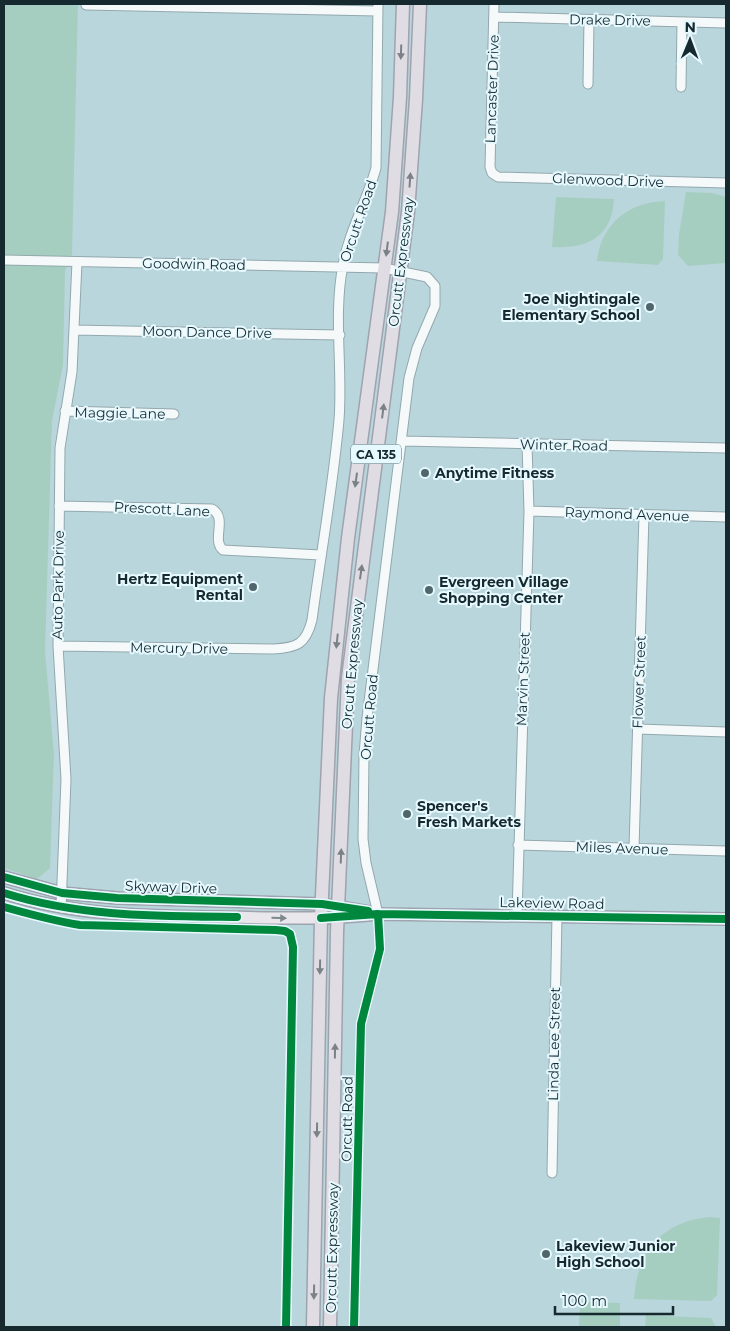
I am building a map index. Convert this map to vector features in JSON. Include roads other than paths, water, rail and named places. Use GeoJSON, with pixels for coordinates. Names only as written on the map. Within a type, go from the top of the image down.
{"type":"FeatureCollection","features":[{"type":"Feature","properties":{"kind":"highway","name":"Orcutt Expressway"},"geometry":{"type":"LineString","coordinates":[[313,1327],[321,918],[331,698],[347,545],[392,212],[400,96],[403,4]]}},
{"type":"Feature","properties":{"kind":"highway","name":"Orcutt Expressway"},"geometry":{"type":"LineString","coordinates":[[330,1327],[338,918],[350,652],[402,270],[416,108],[420,4]]}},
{"type":"Feature","properties":{"kind":"main road","name":"Skyway Drive"},"geometry":{"type":"LineString","coordinates":[[4,877],[62,893],[117,898],[339,905]]}},
{"type":"Feature","properties":{"kind":"main road","name":"Skyway Drive"},"geometry":{"type":"LineString","coordinates":[[4,893],[61,908],[124,915],[338,918]]}},
{"type":"Feature","properties":{"kind":"main road","name":"Lakeview Road"},"geometry":{"type":"LineString","coordinates":[[339,905],[378,914]]}},
{"type":"Feature","properties":{"kind":"main road","name":"Lakeview Road"},"geometry":{"type":"LineString","coordinates":[[338,918],[378,914],[726,919]]}},
{"type":"Feature","properties":{"kind":"street","name":"Lancaster Drive"},"geometry":{"type":"LineString","coordinates":[[492,173],[490,167],[494,4]]}},
{"type":"Feature","properties":{"kind":"street"},"geometry":{"type":"LineString","coordinates":[[86,5],[378,7]]}},
{"type":"Feature","properties":{"kind":"street","name":"Orcutt Road"},"geometry":{"type":"LineString","coordinates":[[300,644],[307,635],[312,620],[338,420],[342,266],[347,245],[370,191],[376,168],[378,7]]}},
{"type":"Feature","properties":{"kind":"street","name":"Drake Drive"},"geometry":{"type":"LineString","coordinates":[[494,17],[726,24]]}},
{"type":"Feature","properties":{"kind":"street"},"geometry":{"type":"LineString","coordinates":[[588,84],[589,20]]}},
{"type":"Feature","properties":{"kind":"street"},"geometry":{"type":"LineString","coordinates":[[681,87],[682,22]]}},
{"type":"Feature","properties":{"kind":"street","name":"Glenwood Drive"},"geometry":{"type":"LineString","coordinates":[[492,173],[498,177],[726,183]]}},
{"type":"Feature","properties":{"kind":"street","name":"Goodwin Road"},"geometry":{"type":"LineString","coordinates":[[4,260],[384,268]]}},
{"type":"Feature","properties":{"kind":"street","name":"Auto Park Drive"},"geometry":{"type":"LineString","coordinates":[[61,908],[66,778],[58,646],[60,448],[72,372],[77,262]]}},
{"type":"Feature","properties":{"kind":"street","name":"Orcutt Road"},"geometry":{"type":"LineString","coordinates":[[354,1327],[362,1024],[380,948],[378,914],[366,863],[363,839],[364,755],[408,378],[417,348],[434,306],[436,294],[433,281],[427,277],[402,270],[384,268]]}},
{"type":"Feature","properties":{"kind":"street","name":"Moon Dance Drive"},"geometry":{"type":"LineString","coordinates":[[74,330],[340,335]]}},
{"type":"Feature","properties":{"kind":"street","name":"Maggie Lane"},"geometry":{"type":"LineString","coordinates":[[65,412],[174,414]]}},
{"type":"Feature","properties":{"kind":"street","name":"Winter Road"},"geometry":{"type":"LineString","coordinates":[[402,441],[726,448]]}},
{"type":"Feature","properties":{"kind":"street","name":"Marvin Street"},"geometry":{"type":"LineString","coordinates":[[517,915],[528,512],[527,444]]}},
{"type":"Feature","properties":{"kind":"street","name":"Prescott Lane"},"geometry":{"type":"LineString","coordinates":[[59,506],[212,509],[220,517],[219,544],[223,550],[320,555]]}},
{"type":"Feature","properties":{"kind":"street","name":"Raymond Avenue"},"geometry":{"type":"LineString","coordinates":[[528,512],[726,517]]}},
{"type":"Feature","properties":{"kind":"street","name":"Flower Street"},"geometry":{"type":"LineString","coordinates":[[634,848],[644,515]]}},
{"type":"Feature","properties":{"kind":"street","name":"Mercury Drive"},"geometry":{"type":"LineString","coordinates":[[58,646],[273,649],[291,648],[300,644]]}},
{"type":"Feature","properties":{"kind":"street"},"geometry":{"type":"LineString","coordinates":[[638,729],[726,732]]}},
{"type":"Feature","properties":{"kind":"street","name":"Miles Avenue"},"geometry":{"type":"LineString","coordinates":[[518,845],[726,851]]}},
{"type":"Feature","properties":{"kind":"street","name":"Linda Lee Street"},"geometry":{"type":"LineString","coordinates":[[552,1173],[557,916]]}},
{"type":"Feature","properties":{"kind":"place","name":"Joe Nightingale Elementary School"},"geometry":{"type":"Point","coordinates":[650,307]}},
{"type":"Feature","properties":{"kind":"place","name":"Anytime Fitness"},"geometry":{"type":"Point","coordinates":[425,473]}},
{"type":"Feature","properties":{"kind":"place","name":"Hertz Equipment Rental"},"geometry":{"type":"Point","coordinates":[253,587]}},
{"type":"Feature","properties":{"kind":"place","name":"Evergreen Village Shopping Center"},"geometry":{"type":"Point","coordinates":[429,590]}},
{"type":"Feature","properties":{"kind":"place","name":"Spencer's Fresh Markets"},"geometry":{"type":"Point","coordinates":[407,814]}},
{"type":"Feature","properties":{"kind":"place","name":"Lakeview Junior High School"},"geometry":{"type":"Point","coordinates":[546,1254]}}]}
